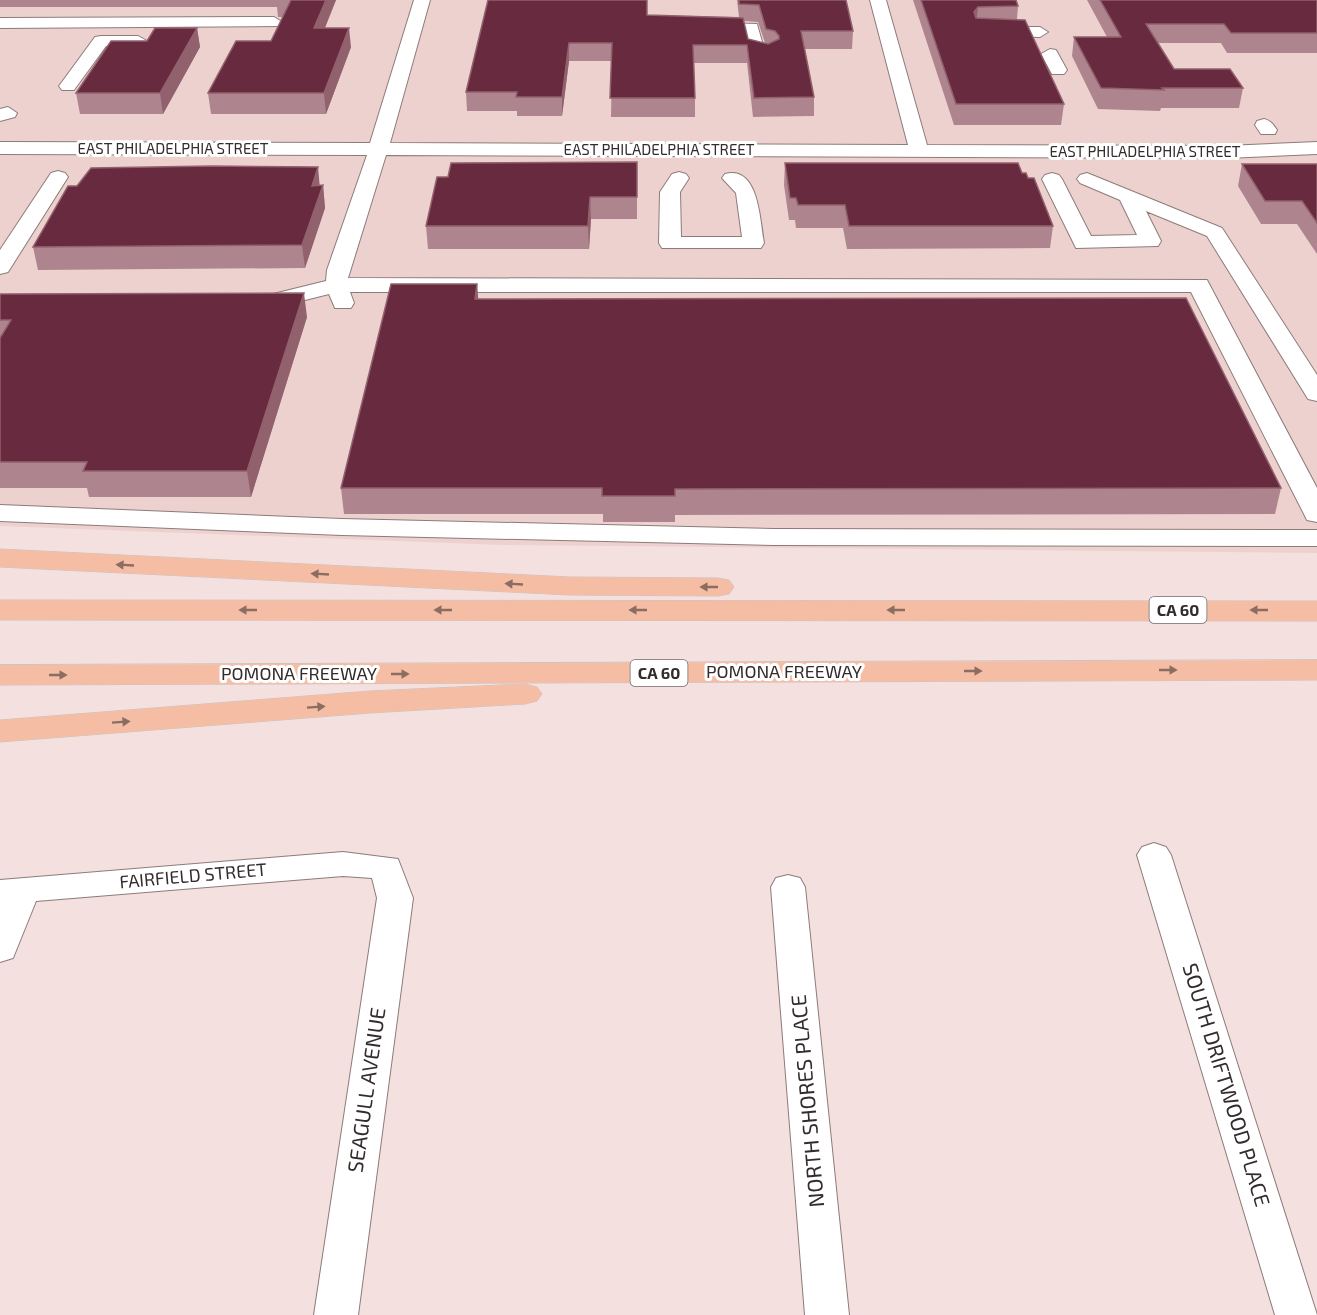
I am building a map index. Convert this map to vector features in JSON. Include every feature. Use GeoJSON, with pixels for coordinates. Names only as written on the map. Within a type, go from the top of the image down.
{"type":"FeatureCollection","features":[{"type":"Feature","properties":{"kind":"highway"},"geometry":{"type":"LineString","coordinates":[[0,558],[570,586],[910,588],[1039,610]]}},
{"type":"Feature","properties":{"kind":"highway","name":"CA 60"},"geometry":{"type":"LineString","coordinates":[[0,610],[1317,610]]}},
{"type":"Feature","properties":{"kind":"highway","name":"POMONA FREEWAY"},"geometry":{"type":"LineString","coordinates":[[0,675],[1317,670]]}},
{"type":"Feature","properties":{"kind":"highway"},"geometry":{"type":"LineString","coordinates":[[0,731],[370,702],[922,671]]}},
{"type":"Feature","properties":{"kind":"street"},"geometry":{"type":"LineString","coordinates":[[340,294],[338,270],[378,150],[422,0]]}},
{"type":"Feature","properties":{"kind":"street"},"geometry":{"type":"LineString","coordinates":[[878,0],[896,33],[919,151]]}},
{"type":"Feature","properties":{"kind":"street"},"geometry":{"type":"LineString","coordinates":[[0,23],[274,22]]}},
{"type":"Feature","properties":{"kind":"street"},"geometry":{"type":"LineString","coordinates":[[721,28],[752,28],[756,52],[768,55]]}},
{"type":"Feature","properties":{"kind":"street"},"geometry":{"type":"LineString","coordinates":[[982,32],[1040,32]]}},
{"type":"Feature","properties":{"kind":"street"},"geometry":{"type":"LineString","coordinates":[[68,86],[101,41],[160,41]]}},
{"type":"Feature","properties":{"kind":"street","name":"EAST PHILADELPHIA STREET"},"geometry":{"type":"LineString","coordinates":[[0,148],[1226,152],[1317,148]]}},
{"type":"Feature","properties":{"kind":"street"},"geometry":{"type":"LineString","coordinates":[[0,267],[58,177]]}},
{"type":"Feature","properties":{"kind":"street"},"geometry":{"type":"LineString","coordinates":[[679,178],[670,192],[670,243],[753,243],[746,192],[732,178]]}},
{"type":"Feature","properties":{"kind":"street"},"geometry":{"type":"LineString","coordinates":[[1052,179],[1084,243],[1150,242],[1129,197]]}},
{"type":"Feature","properties":{"kind":"street"},"geometry":{"type":"LineString","coordinates":[[1087,179],[1215,232],[1317,394]]}},
{"type":"Feature","properties":{"kind":"street"},"geometry":{"type":"LineString","coordinates":[[246,305],[340,294],[1199,285],[1317,514]]}},
{"type":"Feature","properties":{"kind":"street"},"geometry":{"type":"LineString","coordinates":[[0,513],[332,526],[774,537],[1317,538]]}},
{"type":"Feature","properties":{"kind":"street","name":"SOUTH DRIFTWOOD PLACE"},"geometry":{"type":"LineString","coordinates":[[1154,855],[1297,1315]]}},
{"type":"Feature","properties":{"kind":"street","name":"FAIRFIELD STREET"},"geometry":{"type":"LineString","coordinates":[[11,891],[343,864],[386,867]]}},
{"type":"Feature","properties":{"kind":"street","name":"SEAGULL AVENUE"},"geometry":{"type":"LineString","coordinates":[[336,1315],[395,898],[386,867]]}},
{"type":"Feature","properties":{"kind":"street","name":"NORTH SHORES PLACE"},"geometry":{"type":"LineString","coordinates":[[788,887],[827,1315]]}},
{"type":"Feature","properties":{"kind":"street"},"geometry":{"type":"LineString","coordinates":[[0,949],[11,891]]}},
{"type":"Feature","properties":{"kind":"shaded area"},"geometry":{"type":"Polygon","coordinates":[[[0,0],[1317,0],[1317,553],[502,545],[0,526],[0,0]]]}},
{"type":"Feature","properties":{"kind":"building"},"geometry":{"type":"Polygon","coordinates":[[[291,0],[326,0],[314,28],[349,28],[324,93],[208,93],[236,41],[271,41],[291,0]]]}},
{"type":"Feature","properties":{"kind":"building"},"geometry":{"type":"Polygon","coordinates":[[[488,0],[647,0],[647,15],[743,18],[748,39],[768,44],[779,39],[779,36],[775,31],[766,29],[759,5],[739,4],[739,0],[846,0],[853,31],[801,31],[814,97],[754,98],[747,45],[693,45],[695,98],[610,98],[612,43],[569,43],[562,97],[516,97],[517,92],[466,92],[488,0]]]}},
{"type":"Feature","properties":{"kind":"building"},"geometry":{"type":"Polygon","coordinates":[[[921,0],[1016,0],[1018,6],[978,7],[974,12],[976,18],[1025,20],[1064,104],[956,104],[921,0]]]}},
{"type":"Feature","properties":{"kind":"building"},"geometry":{"type":"Polygon","coordinates":[[[1100,0],[1317,0],[1317,33],[1231,33],[1224,24],[1146,24],[1174,69],[1230,69],[1243,88],[1162,88],[1164,90],[1101,88],[1074,37],[1121,37],[1100,0]]]}},
{"type":"Feature","properties":{"kind":"building"},"geometry":{"type":"Polygon","coordinates":[[[155,28],[197,28],[160,93],[76,93],[111,41],[147,41],[155,28]]]}},
{"type":"Feature","properties":{"kind":"building"},"geometry":{"type":"Polygon","coordinates":[[[637,162],[637,197],[590,197],[588,226],[426,226],[437,177],[448,177],[451,163],[637,162]]]}},
{"type":"Feature","properties":{"kind":"building"},"geometry":{"type":"Polygon","coordinates":[[[785,163],[1018,163],[1022,173],[1026,173],[1028,178],[1034,178],[1053,226],[849,226],[845,205],[798,205],[796,198],[790,198],[785,163]]]}},
{"type":"Feature","properties":{"kind":"building"},"geometry":{"type":"Polygon","coordinates":[[[1242,164],[1317,164],[1317,223],[1302,201],[1265,201],[1242,164]]]}},
{"type":"Feature","properties":{"kind":"building"},"geometry":{"type":"Polygon","coordinates":[[[318,167],[312,186],[323,185],[302,245],[33,247],[68,186],[77,186],[91,168],[318,167]]]}},
{"type":"Feature","properties":{"kind":"building"},"geometry":{"type":"Polygon","coordinates":[[[391,284],[477,284],[475,299],[1186,298],[1281,488],[675,489],[675,496],[602,496],[602,488],[341,488],[391,284]]]}},
{"type":"Feature","properties":{"kind":"building"},"geometry":{"type":"Polygon","coordinates":[[[304,293],[247,471],[83,471],[87,462],[0,462],[0,338],[11,320],[0,320],[0,294],[304,293]]]}}]}
